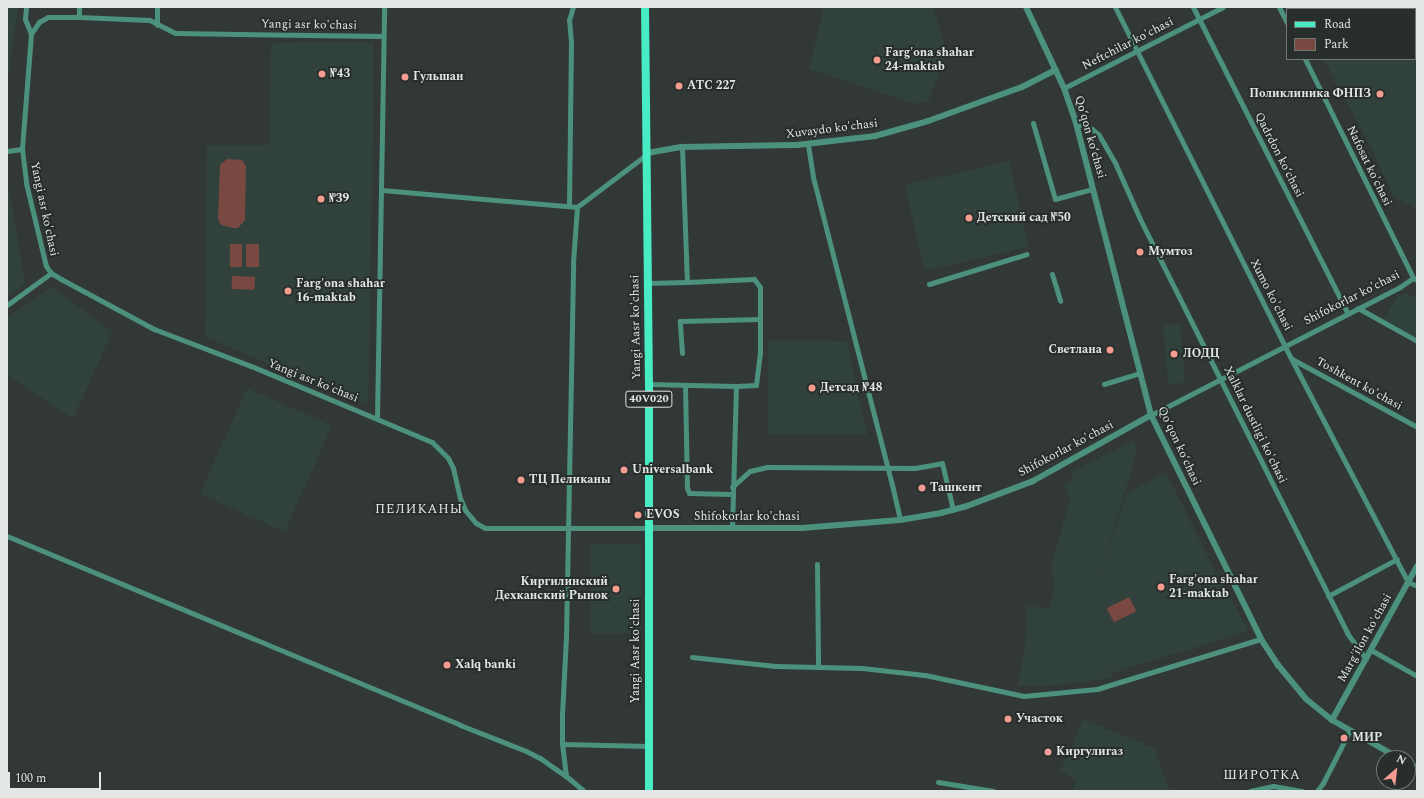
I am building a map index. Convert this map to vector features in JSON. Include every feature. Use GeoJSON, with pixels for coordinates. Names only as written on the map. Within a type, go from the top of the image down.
{"type":"FeatureCollection","features":[{"type":"Feature","properties":{"kind":"main road","name":"Yangi Aasr ko'chasi"},"geometry":{"type":"LineString","coordinates":[[644,7],[648,153],[647,283],[649,384],[649,791]]}},
{"type":"Feature","properties":{"kind":"street"},"geometry":{"type":"LineString","coordinates":[[26,7],[25,19],[31,34]]}},
{"type":"Feature","properties":{"kind":"street"},"geometry":{"type":"LineString","coordinates":[[79,17],[80,7]]}},
{"type":"Feature","properties":{"kind":"street"},"geometry":{"type":"LineString","coordinates":[[156,25],[157,7]]}},
{"type":"Feature","properties":{"kind":"street","name":"Yangi asr ko'chasi"},"geometry":{"type":"LineString","coordinates":[[377,418],[384,7]]}},
{"type":"Feature","properties":{"kind":"street"},"geometry":{"type":"LineString","coordinates":[[569,206],[571,42],[569,20],[573,7]]}},
{"type":"Feature","properties":{"kind":"street","name":"Qoʻqon koʻchasi"},"geometry":{"type":"LineString","coordinates":[[1026,7],[1064,88],[1076,123],[1151,415],[1261,639],[1278,666],[1301,693],[1332,720],[1385,750]]}},
{"type":"Feature","properties":{"kind":"street","name":"Xumo ko'chasi"},"geometry":{"type":"LineString","coordinates":[[1115,7],[1284,345],[1408,582]]}},
{"type":"Feature","properties":{"kind":"street","name":"Qadrdon koʻchasi"},"geometry":{"type":"LineString","coordinates":[[1193,7],[1347,312]]}},
{"type":"Feature","properties":{"kind":"street","name":"Neftchilar ko'chasi"},"geometry":{"type":"LineString","coordinates":[[1064,88],[1222,7]]}},
{"type":"Feature","properties":{"kind":"street"},"geometry":{"type":"LineString","coordinates":[[1279,7],[1286,21]]}},
{"type":"Feature","properties":{"kind":"street","name":"Yangi asr ko'chasi"},"geometry":{"type":"LineString","coordinates":[[383,36],[175,33],[156,25],[149,20],[79,17],[44,18],[34,27],[31,34],[22,149],[26,183],[46,266],[51,273],[94,298],[154,329],[251,366],[432,442],[441,450],[453,468],[460,498],[465,510],[485,528],[648,528]]}},
{"type":"Feature","properties":{"kind":"street","name":"Nafosat ko'chasi"},"geometry":{"type":"LineString","coordinates":[[1306,60],[1415,279]]}},
{"type":"Feature","properties":{"kind":"street","name":"Xuvaydo ko'chasi"},"geometry":{"type":"LineString","coordinates":[[648,153],[682,147],[808,145],[875,136],[928,121],[1022,87],[1056,70]]}},
{"type":"Feature","properties":{"kind":"street"},"geometry":{"type":"LineString","coordinates":[[1033,123],[1055,199],[1093,189]]}},
{"type":"Feature","properties":{"kind":"street","name":"Xalklar dustligi ko'chasi"},"geometry":{"type":"LineString","coordinates":[[1076,123],[1092,129],[1102,141],[1328,596],[1347,633],[1366,659]]}},
{"type":"Feature","properties":{"kind":"street"},"geometry":{"type":"LineString","coordinates":[[808,145],[814,181],[900,520]]}},
{"type":"Feature","properties":{"kind":"street"},"geometry":{"type":"LineString","coordinates":[[682,147],[687,282]]}},
{"type":"Feature","properties":{"kind":"street"},"geometry":{"type":"LineString","coordinates":[[7,151],[22,149]]}},
{"type":"Feature","properties":{"kind":"street"},"geometry":{"type":"LineString","coordinates":[[382,190],[577,207],[648,153]]}},
{"type":"Feature","properties":{"kind":"street"},"geometry":{"type":"LineString","coordinates":[[566,776],[562,744],[573,262],[577,207]]}},
{"type":"Feature","properties":{"kind":"street"},"geometry":{"type":"LineString","coordinates":[[929,284],[1027,254]]}},
{"type":"Feature","properties":{"kind":"street"},"geometry":{"type":"LineString","coordinates":[[7,305],[51,273]]}},
{"type":"Feature","properties":{"kind":"street"},"geometry":{"type":"LineString","coordinates":[[1052,274],[1060,301]]}},
{"type":"Feature","properties":{"kind":"street"},"geometry":{"type":"LineString","coordinates":[[647,283],[754,279],[760,287],[760,352],[756,384],[736,386],[649,384]]}},
{"type":"Feature","properties":{"kind":"street","name":"Shifokorlar ko'chasi"},"geometry":{"type":"LineString","coordinates":[[648,528],[802,528],[900,520],[967,506],[1033,481],[1220,378],[1347,312],[1358,308],[1415,279]]}},
{"type":"Feature","properties":{"kind":"street"},"geometry":{"type":"LineString","coordinates":[[1358,308],[1417,341]]}},
{"type":"Feature","properties":{"kind":"street"},"geometry":{"type":"LineString","coordinates":[[682,353],[680,321],[760,319]]}},
{"type":"Feature","properties":{"kind":"street","name":"Toshkent ko'chasi"},"geometry":{"type":"LineString","coordinates":[[1292,358],[1417,427]]}},
{"type":"Feature","properties":{"kind":"street"},"geometry":{"type":"LineString","coordinates":[[1104,384],[1140,374]]}},
{"type":"Feature","properties":{"kind":"street"},"geometry":{"type":"LineString","coordinates":[[685,384],[687,488],[689,493],[732,494]]}},
{"type":"Feature","properties":{"kind":"street"},"geometry":{"type":"LineString","coordinates":[[732,528],[736,386]]}},
{"type":"Feature","properties":{"kind":"street"},"geometry":{"type":"LineString","coordinates":[[732,487],[750,471],[767,467],[887,469],[915,468],[942,463],[953,510]]}},
{"type":"Feature","properties":{"kind":"street"},"geometry":{"type":"LineString","coordinates":[[7,536],[460,725],[526,751],[540,758],[566,776],[584,791]]}},
{"type":"Feature","properties":{"kind":"street"},"geometry":{"type":"LineString","coordinates":[[1328,596],[1397,559]]}},
{"type":"Feature","properties":{"kind":"street"},"geometry":{"type":"LineString","coordinates":[[817,564],[818,667]]}},
{"type":"Feature","properties":{"kind":"street","name":"Marg'ilon ko'chasi"},"geometry":{"type":"LineString","coordinates":[[1332,720],[1417,566]]}},
{"type":"Feature","properties":{"kind":"street"},"geometry":{"type":"LineString","coordinates":[[1408,582],[1417,586]]}},
{"type":"Feature","properties":{"kind":"street"},"geometry":{"type":"LineString","coordinates":[[692,657],[776,666],[862,668],[928,676],[1024,696],[1097,689],[1261,639]]}},
{"type":"Feature","properties":{"kind":"street"},"geometry":{"type":"LineString","coordinates":[[1371,650],[1417,676]]}},
{"type":"Feature","properties":{"kind":"street"},"geometry":{"type":"LineString","coordinates":[[1317,791],[1323,783],[1350,730]]}},
{"type":"Feature","properties":{"kind":"street"},"geometry":{"type":"LineString","coordinates":[[562,744],[649,746]]}},
{"type":"Feature","properties":{"kind":"street"},"geometry":{"type":"LineString","coordinates":[[938,782],[994,791]]}},
{"type":"Feature","properties":{"kind":"street"},"geometry":{"type":"LineString","coordinates":[[1250,791],[1273,786],[1302,791]]}},
{"type":"Feature","properties":{"kind":"shaded area"},"geometry":{"type":"Polygon","coordinates":[[[7,7],[18,7],[7,86],[7,7]]]}},
{"type":"Feature","properties":{"kind":"shaded area","name":"Farg'ona shahar 24-maktab"},"geometry":{"type":"Polygon","coordinates":[[[824,7],[933,7],[947,51],[929,100],[915,104],[809,69],[824,7]]]}},
{"type":"Feature","properties":{"kind":"shaded area","name":"Поликлиника ФНПЗ"},"geometry":{"type":"Polygon","coordinates":[[[1417,7],[1417,209],[1394,197],[1369,144],[1325,60],[1416,60],[1416,8],[1298,8],[1417,7]]]}},
{"type":"Feature","properties":{"kind":"shaded area"},"geometry":{"type":"Polygon","coordinates":[[[373,42],[373,140],[368,405],[205,337],[207,145],[270,145],[271,43],[373,42]]]}},
{"type":"Feature","properties":{"kind":"shaded area","name":"Детский сад №50"},"geometry":{"type":"Polygon","coordinates":[[[1009,161],[1029,247],[925,271],[905,185],[1009,161]]]}},
{"type":"Feature","properties":{"kind":"shaded area"},"geometry":{"type":"Polygon","coordinates":[[[7,177],[25,284],[7,297],[7,177]]]}},
{"type":"Feature","properties":{"kind":"shaded area"},"geometry":{"type":"Polygon","coordinates":[[[52,287],[112,332],[73,419],[7,375],[7,317],[52,287]]]}},
{"type":"Feature","properties":{"kind":"shaded area"},"geometry":{"type":"Polygon","coordinates":[[[1405,292],[1417,299],[1417,339],[1383,320],[1399,294],[1403,295],[1405,292]]]}},
{"type":"Feature","properties":{"kind":"shaded area","name":"ЛОДЦ"},"geometry":{"type":"Polygon","coordinates":[[[1180,324],[1185,383],[1168,384],[1163,325],[1180,324]]]}},
{"type":"Feature","properties":{"kind":"shaded area","name":"Детсад №48"},"geometry":{"type":"Polygon","coordinates":[[[768,340],[847,341],[867,435],[768,434],[768,340]]]}},
{"type":"Feature","properties":{"kind":"shaded area"},"geometry":{"type":"Polygon","coordinates":[[[247,388],[332,426],[285,532],[200,494],[247,388]]]}},
{"type":"Feature","properties":{"kind":"shaded area"},"geometry":{"type":"Polygon","coordinates":[[[1134,441],[1136,455],[1098,583],[1126,494],[1166,472],[1214,569],[1249,631],[1112,673],[1105,651],[1113,678],[1059,685],[1018,686],[1025,647],[1026,606],[1049,608],[1055,587],[1051,567],[1070,499],[1064,485],[1074,480],[1070,472],[1134,441]]]}},
{"type":"Feature","properties":{"kind":"shaded area","name":"Киргилинский Дехканский Рынок"},"geometry":{"type":"Polygon","coordinates":[[[591,544],[641,544],[641,633],[591,633],[591,544]]]}},
{"type":"Feature","properties":{"kind":"shaded area"},"geometry":{"type":"Polygon","coordinates":[[[1083,719],[1154,748],[1170,791],[1072,791],[1077,780],[1060,771],[1083,719]]]}},
{"type":"Feature","properties":{"kind":"green space"},"geometry":{"type":"Polygon","coordinates":[[[227,159],[242,160],[246,166],[245,220],[238,228],[221,225],[218,219],[220,165],[227,159]]]}},
{"type":"Feature","properties":{"kind":"green space"},"geometry":{"type":"Polygon","coordinates":[[[230,244],[242,244],[242,267],[230,267],[230,244]]]}},
{"type":"Feature","properties":{"kind":"green space"},"geometry":{"type":"Polygon","coordinates":[[[246,244],[259,244],[259,267],[246,267],[246,244]]]}},
{"type":"Feature","properties":{"kind":"green space"},"geometry":{"type":"Polygon","coordinates":[[[232,276],[255,277],[255,290],[232,289],[232,276]]]}},
{"type":"Feature","properties":{"kind":"green space"},"geometry":{"type":"Polygon","coordinates":[[[1129,597],[1136,611],[1114,623],[1107,608],[1129,597]]]}},
{"type":"Feature","properties":{"kind":"place","name":"Farg'ona shahar 24-maktab"},"geometry":{"type":"Point","coordinates":[877,60]}},
{"type":"Feature","properties":{"kind":"place","name":"№43"},"geometry":{"type":"Point","coordinates":[322,74]}},
{"type":"Feature","properties":{"kind":"place","name":"Гульшан"},"geometry":{"type":"Point","coordinates":[405,77]}},
{"type":"Feature","properties":{"kind":"place","name":"АТС 227"},"geometry":{"type":"Point","coordinates":[679,86]}},
{"type":"Feature","properties":{"kind":"place","name":"Поликлиника ФНПЗ"},"geometry":{"type":"Point","coordinates":[1380,94]}},
{"type":"Feature","properties":{"kind":"place","name":"№39"},"geometry":{"type":"Point","coordinates":[321,199]}},
{"type":"Feature","properties":{"kind":"place","name":"Детский сад №50"},"geometry":{"type":"Point","coordinates":[969,218]}},
{"type":"Feature","properties":{"kind":"place","name":"Mумтоз"},"geometry":{"type":"Point","coordinates":[1140,252]}},
{"type":"Feature","properties":{"kind":"place","name":"Farg'ona shahar 16-maktab"},"geometry":{"type":"Point","coordinates":[288,291]}},
{"type":"Feature","properties":{"kind":"place","name":"Светлана"},"geometry":{"type":"Point","coordinates":[1110,350]}},
{"type":"Feature","properties":{"kind":"place","name":"ЛОДЦ"},"geometry":{"type":"Point","coordinates":[1174,354]}},
{"type":"Feature","properties":{"kind":"place","name":"Детсад №48"},"geometry":{"type":"Point","coordinates":[812,388]}},
{"type":"Feature","properties":{"kind":"place","name":"Universalbank"},"geometry":{"type":"Point","coordinates":[624,470]}},
{"type":"Feature","properties":{"kind":"place","name":"ТЦ Пеликаны"},"geometry":{"type":"Point","coordinates":[521,480]}},
{"type":"Feature","properties":{"kind":"place","name":"Ташкент"},"geometry":{"type":"Point","coordinates":[922,488]}},
{"type":"Feature","properties":{"kind":"place","name":"EVOS"},"geometry":{"type":"Point","coordinates":[638,515]}},
{"type":"Feature","properties":{"kind":"place","name":"Farg'ona shahar 21-maktab"},"geometry":{"type":"Point","coordinates":[1161,587]}},
{"type":"Feature","properties":{"kind":"place","name":"Киргилинский Дехканский Рынок"},"geometry":{"type":"Point","coordinates":[616,589]}},
{"type":"Feature","properties":{"kind":"place","name":"Xalq banki"},"geometry":{"type":"Point","coordinates":[447,665]}},
{"type":"Feature","properties":{"kind":"place","name":"Участок"},"geometry":{"type":"Point","coordinates":[1008,719]}},
{"type":"Feature","properties":{"kind":"place","name":"МИР"},"geometry":{"type":"Point","coordinates":[1344,738]}},
{"type":"Feature","properties":{"kind":"place","name":"Киргулигаз"},"geometry":{"type":"Point","coordinates":[1048,752]}},
{"type":"Feature","properties":{"kind":"district","name":"ПЕЛИКАНЫ"},"geometry":{"type":"Point","coordinates":[419,509]}},
{"type":"Feature","properties":{"kind":"district","name":"ШИРОТКА"},"geometry":{"type":"Point","coordinates":[1262,775]}}]}
